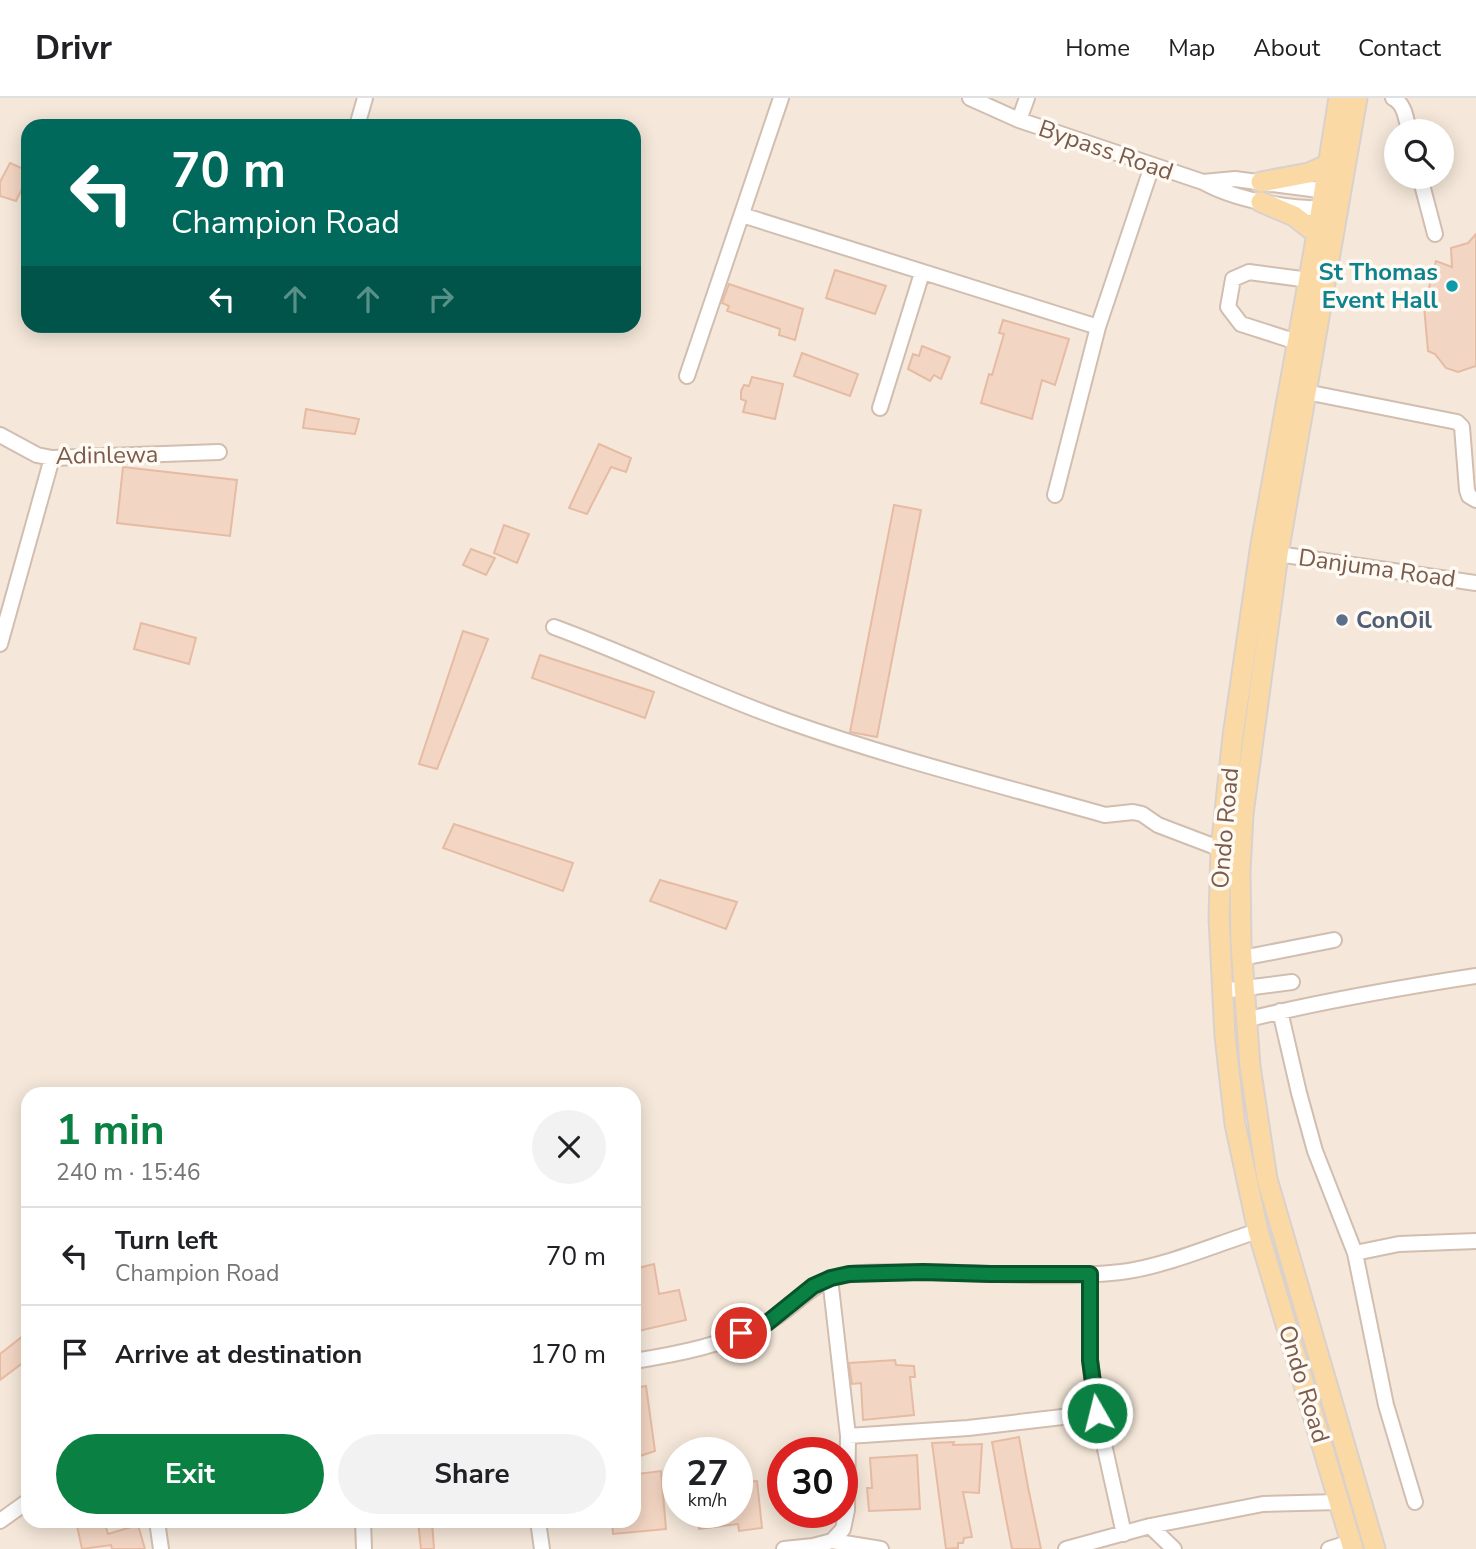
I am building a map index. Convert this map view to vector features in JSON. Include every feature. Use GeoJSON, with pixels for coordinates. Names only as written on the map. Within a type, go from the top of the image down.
{"type":"FeatureCollection","features":[{"type":"Feature","properties":{"kind":"main road","name":"Ondo Road"},"geometry":{"type":"LineString","coordinates":[[1339,98],[1327,165],[1330,200],[1306,392],[1278,554],[1256,642],[1243,814],[1242,958],[1245,1020],[1267,1180],[1375,1549]]}},
{"type":"Feature","properties":{"kind":"main road","name":"Ondo Road"},"geometry":{"type":"LineString","coordinates":[[1352,1546],[1258,1231],[1235,1124],[1222,991],[1219,918],[1221,849],[1256,642],[1297,342],[1317,234],[1330,200],[1357,98]]}},
{"type":"Feature","properties":{"kind":"main road"},"geometry":{"type":"LineString","coordinates":[[1261,182],[1309,173],[1327,165]]}},
{"type":"Feature","properties":{"kind":"main road"},"geometry":{"type":"LineString","coordinates":[[1261,202],[1294,216],[1317,234]]}},
{"type":"Feature","properties":{"kind":"street"},"geometry":{"type":"LineString","coordinates":[[360,119],[365,98]]}},
{"type":"Feature","properties":{"kind":"street"},"geometry":{"type":"LineString","coordinates":[[687,376],[781,98]]}},
{"type":"Feature","properties":{"kind":"street","name":"Bypass Road"},"geometry":{"type":"LineString","coordinates":[[970,98],[1019,120],[1203,182],[1227,193],[1261,202],[1330,200]]}},
{"type":"Feature","properties":{"kind":"street"},"geometry":{"type":"LineString","coordinates":[[1019,120],[1027,98]]}},
{"type":"Feature","properties":{"kind":"street"},"geometry":{"type":"LineString","coordinates":[[1393,98],[1399,101],[1406,119]]}},
{"type":"Feature","properties":{"kind":"street"},"geometry":{"type":"LineString","coordinates":[[1055,495],[1098,327],[1152,166]]}},
{"type":"Feature","properties":{"kind":"street"},"geometry":{"type":"LineString","coordinates":[[1203,182],[1223,178],[1261,182],[1330,200]]}},
{"type":"Feature","properties":{"kind":"street"},"geometry":{"type":"LineString","coordinates":[[1423,189],[1435,234]]}},
{"type":"Feature","properties":{"kind":"street"},"geometry":{"type":"LineString","coordinates":[[742,215],[1098,327]]}},
{"type":"Feature","properties":{"kind":"street"},"geometry":{"type":"LineString","coordinates":[[1297,342],[1241,324],[1228,307],[1229,298],[1233,279],[1248,272],[1309,280]]}},
{"type":"Feature","properties":{"kind":"street"},"geometry":{"type":"LineString","coordinates":[[880,408],[922,273]]}},
{"type":"Feature","properties":{"kind":"street"},"geometry":{"type":"LineString","coordinates":[[1306,392],[1457,422],[1462,427],[1467,490],[1469,496],[1476,500]]}},
{"type":"Feature","properties":{"kind":"street","name":"Adinlewa"},"geometry":{"type":"LineString","coordinates":[[0,435],[37,455],[52,458],[219,452]]}},
{"type":"Feature","properties":{"kind":"street"},"geometry":{"type":"LineString","coordinates":[[0,644],[52,458]]}},
{"type":"Feature","properties":{"kind":"street","name":"Danjuma Road"},"geometry":{"type":"LineString","coordinates":[[1278,554],[1476,583]]}},
{"type":"Feature","properties":{"kind":"street"},"geometry":{"type":"LineString","coordinates":[[554,627],[785,721],[884,753],[1105,815],[1133,812],[1142,814],[1158,825],[1221,849]]}},
{"type":"Feature","properties":{"kind":"street"},"geometry":{"type":"LineString","coordinates":[[1242,958],[1334,940]]}},
{"type":"Feature","properties":{"kind":"street"},"geometry":{"type":"LineString","coordinates":[[1245,1020],[1375,991],[1476,976]]}},
{"type":"Feature","properties":{"kind":"street"},"geometry":{"type":"LineString","coordinates":[[1222,991],[1292,982]]}},
{"type":"Feature","properties":{"kind":"street"},"geometry":{"type":"LineString","coordinates":[[1280,1011],[1315,1151],[1354,1253],[1386,1405],[1415,1502]]}},
{"type":"Feature","properties":{"kind":"street"},"geometry":{"type":"LineString","coordinates":[[641,1361],[716,1344],[767,1323],[813,1286],[849,1274],[1123,1272],[1258,1231]]}},
{"type":"Feature","properties":{"kind":"street"},"geometry":{"type":"LineString","coordinates":[[1354,1253],[1399,1244],[1476,1241]]}},
{"type":"Feature","properties":{"kind":"street"},"geometry":{"type":"LineString","coordinates":[[1090,1274],[1090,1360],[1097,1413],[1124,1534]]}},
{"type":"Feature","properties":{"kind":"street"},"geometry":{"type":"LineString","coordinates":[[831,1278],[848,1436],[847,1510],[842,1529],[832,1541]]}},
{"type":"Feature","properties":{"kind":"street"},"geometry":{"type":"LineString","coordinates":[[848,1436],[968,1428],[1097,1413]]}},
{"type":"Feature","properties":{"kind":"street"},"geometry":{"type":"LineString","coordinates":[[1066,1549],[1150,1526],[1264,1504],[1339,1502]]}},
{"type":"Feature","properties":{"kind":"street"},"geometry":{"type":"LineString","coordinates":[[0,1521],[21,1507]]}},
{"type":"Feature","properties":{"kind":"street"},"geometry":{"type":"LineString","coordinates":[[1150,1526],[1174,1549]]}},
{"type":"Feature","properties":{"kind":"street"},"geometry":{"type":"LineString","coordinates":[[158,1528],[161,1549]]}},
{"type":"Feature","properties":{"kind":"street"},"geometry":{"type":"LineString","coordinates":[[363,1528],[364,1549]]}},
{"type":"Feature","properties":{"kind":"street"},"geometry":{"type":"LineString","coordinates":[[539,1528],[542,1549]]}},
{"type":"Feature","properties":{"kind":"street"},"geometry":{"type":"LineString","coordinates":[[784,1549],[832,1541],[881,1549]]}},
{"type":"Feature","properties":{"kind":"street"},"geometry":{"type":"LineString","coordinates":[[1329,1549],[1352,1546]]}},
{"type":"Feature","properties":{"kind":"shaded area"},"geometry":{"type":"Polygon","coordinates":[[[0,98],[1476,98],[1476,1549],[0,1549],[0,98]]]}},
{"type":"Feature","properties":{"kind":"building"},"geometry":{"type":"Polygon","coordinates":[[[10,163],[21,168],[21,191],[16,201],[0,196],[0,182],[10,163]]]}},
{"type":"Feature","properties":{"kind":"building","name":"St Thomas Event Hall"},"geometry":{"type":"Polygon","coordinates":[[[1476,234],[1476,366],[1458,372],[1446,368],[1435,354],[1428,351],[1424,306],[1436,261],[1452,267],[1451,248],[1468,243],[1476,234]]]}},
{"type":"Feature","properties":{"kind":"building"},"geometry":{"type":"Polygon","coordinates":[[[835,270],[886,286],[875,314],[826,298],[835,270]]]}},
{"type":"Feature","properties":{"kind":"building"},"geometry":{"type":"Polygon","coordinates":[[[729,284],[803,309],[795,340],[779,335],[780,329],[727,311],[729,306],[722,303],[729,284]]]}},
{"type":"Feature","properties":{"kind":"building"},"geometry":{"type":"Polygon","coordinates":[[[1003,320],[1069,339],[1055,385],[1042,380],[1032,419],[981,403],[1004,334],[999,333],[1003,320]]]}},
{"type":"Feature","properties":{"kind":"building"},"geometry":{"type":"Polygon","coordinates":[[[922,346],[950,357],[941,379],[934,375],[930,381],[908,369],[913,354],[919,356],[922,346]]]}},
{"type":"Feature","properties":{"kind":"building"},"geometry":{"type":"Polygon","coordinates":[[[802,353],[858,374],[850,396],[794,376],[802,353]]]}},
{"type":"Feature","properties":{"kind":"building"},"geometry":{"type":"Polygon","coordinates":[[[752,377],[783,384],[775,419],[743,412],[746,401],[741,399],[741,391],[744,385],[749,386],[752,377]]]}},
{"type":"Feature","properties":{"kind":"building"},"geometry":{"type":"Polygon","coordinates":[[[306,409],[359,419],[355,434],[303,428],[306,409]]]}},
{"type":"Feature","properties":{"kind":"building"},"geometry":{"type":"Polygon","coordinates":[[[599,444],[631,458],[626,472],[611,467],[587,514],[569,508],[599,444]]]}},
{"type":"Feature","properties":{"kind":"building"},"geometry":{"type":"Polygon","coordinates":[[[123,467],[237,480],[230,536],[117,523],[123,467]]]}},
{"type":"Feature","properties":{"kind":"building"},"geometry":{"type":"Polygon","coordinates":[[[894,505],[921,510],[877,737],[850,732],[894,505]]]}},
{"type":"Feature","properties":{"kind":"building"},"geometry":{"type":"Polygon","coordinates":[[[504,525],[529,534],[517,563],[494,553],[504,525]]]}},
{"type":"Feature","properties":{"kind":"building"},"geometry":{"type":"Polygon","coordinates":[[[471,549],[495,558],[486,575],[463,565],[471,549]]]}},
{"type":"Feature","properties":{"kind":"building"},"geometry":{"type":"Polygon","coordinates":[[[141,623],[196,638],[189,664],[134,649],[141,623]]]}},
{"type":"Feature","properties":{"kind":"building"},"geometry":{"type":"Polygon","coordinates":[[[463,631],[488,639],[437,769],[419,764],[463,631]]]}},
{"type":"Feature","properties":{"kind":"building"},"geometry":{"type":"Polygon","coordinates":[[[540,655],[654,692],[645,718],[532,678],[540,655]]]}},
{"type":"Feature","properties":{"kind":"building"},"geometry":{"type":"Polygon","coordinates":[[[454,824],[573,863],[563,891],[443,848],[454,824]]]}},
{"type":"Feature","properties":{"kind":"building"},"geometry":{"type":"Polygon","coordinates":[[[660,880],[737,902],[726,929],[650,901],[660,880]]]}},
{"type":"Feature","properties":{"kind":"building"},"geometry":{"type":"Polygon","coordinates":[[[654,1264],[659,1294],[679,1290],[686,1320],[641,1330],[641,1267],[654,1264]]]}},
{"type":"Feature","properties":{"kind":"building"},"geometry":{"type":"Polygon","coordinates":[[[21,1338],[21,1364],[0,1380],[0,1354],[21,1338]]]}},
{"type":"Feature","properties":{"kind":"building"},"geometry":{"type":"Polygon","coordinates":[[[895,1360],[896,1365],[914,1366],[915,1377],[910,1377],[914,1415],[863,1420],[861,1383],[852,1384],[849,1363],[895,1360]]]}},
{"type":"Feature","properties":{"kind":"building"},"geometry":{"type":"Polygon","coordinates":[[[646,1386],[655,1451],[641,1456],[641,1387],[646,1386]]]}},
{"type":"Feature","properties":{"kind":"building"},"geometry":{"type":"Polygon","coordinates":[[[1019,1437],[1041,1549],[1012,1549],[992,1442],[1019,1437]]]}},
{"type":"Feature","properties":{"kind":"building"},"geometry":{"type":"Polygon","coordinates":[[[954,1442],[953,1445],[982,1444],[979,1493],[963,1492],[972,1537],[964,1538],[963,1543],[958,1543],[958,1548],[946,1549],[932,1443],[954,1442]]]}},
{"type":"Feature","properties":{"kind":"building"},"geometry":{"type":"Polygon","coordinates":[[[917,1455],[920,1509],[869,1511],[867,1488],[872,1488],[870,1458],[917,1455]]]}},
{"type":"Feature","properties":{"kind":"building"},"geometry":{"type":"Polygon","coordinates":[[[661,1471],[662,1528],[666,1529],[613,1534],[613,1528],[641,1528],[641,1474],[661,1471]]]}},
{"type":"Feature","properties":{"kind":"building"},"geometry":{"type":"Polygon","coordinates":[[[753,1481],[757,1481],[762,1528],[739,1531],[739,1528],[753,1528],[753,1481]]]}},
{"type":"Feature","properties":{"kind":"building"},"geometry":{"type":"Polygon","coordinates":[[[78,1528],[106,1528],[108,1534],[139,1528],[145,1549],[112,1549],[111,1545],[82,1549],[78,1528]]]}},
{"type":"Feature","properties":{"kind":"building"},"geometry":{"type":"Polygon","coordinates":[[[419,1528],[432,1528],[434,1549],[421,1549],[419,1528]]]}},
{"type":"Feature","properties":{"kind":"place","name":"St Thomas Event Hall"},"geometry":{"type":"Point","coordinates":[1452,286]}},
{"type":"Feature","properties":{"kind":"place","name":"ConOil"},"geometry":{"type":"Point","coordinates":[1342,620]}},
{"type":"Feature","properties":{"kind":"route"},"geometry":{"type":"LineString","coordinates":[[741,1333],[767,1323],[813,1286],[849,1274],[1090,1274],[1090,1360],[1097,1413]]}}]}
